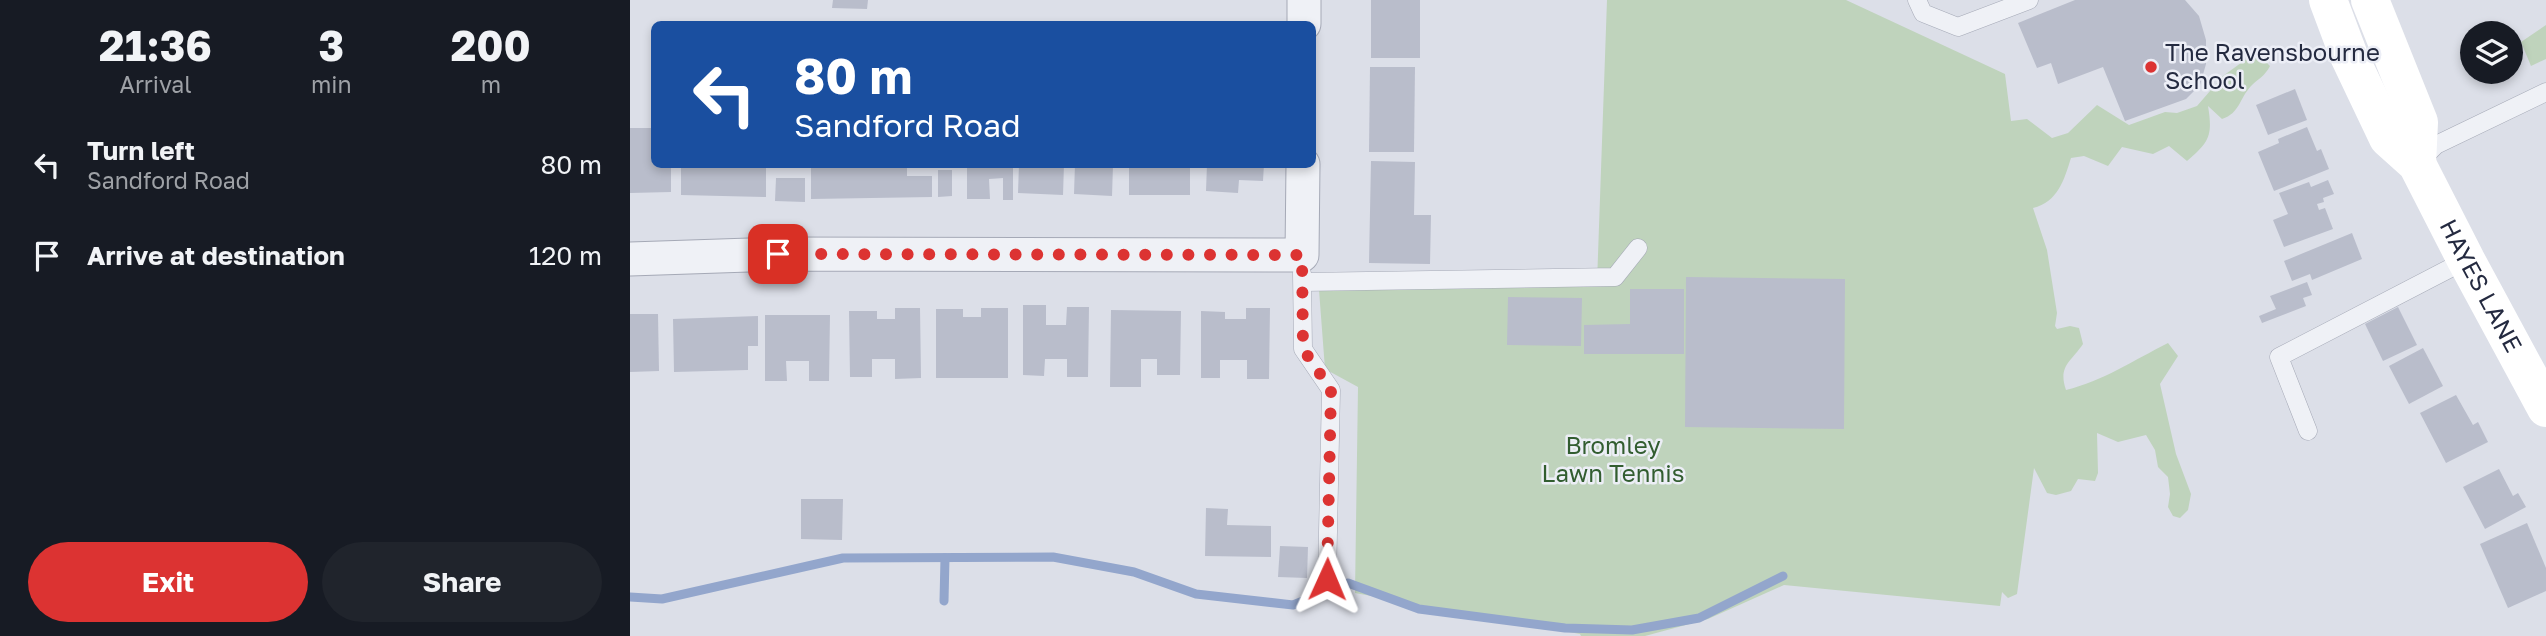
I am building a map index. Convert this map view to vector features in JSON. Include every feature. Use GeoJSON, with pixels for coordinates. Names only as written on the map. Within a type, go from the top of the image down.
{"type":"FeatureCollection","features":[{"type":"Feature","properties":{"kind":"main road","name":"HAYES LANE"},"geometry":{"type":"LineString","coordinates":[[2328,0],[2349,56],[2388,138],[2417,164],[2546,408]]}},
{"type":"Feature","properties":{"kind":"main road","name":"HAYES LANE"},"geometry":{"type":"LineString","coordinates":[[2370,0],[2419,122],[2417,164]]}},
{"type":"Feature","properties":{"kind":"street"},"geometry":{"type":"LineString","coordinates":[[1304,0],[1304,21]]}},
{"type":"Feature","properties":{"kind":"street"},"geometry":{"type":"LineString","coordinates":[[630,259],[778,254],[1302,269],[1303,168]]}},
{"type":"Feature","properties":{"kind":"lane"},"geometry":{"type":"LineString","coordinates":[[1917,0],[1923,13],[1958,27],[2029,0]]}},
{"type":"Feature","properties":{"kind":"lane"},"geometry":{"type":"LineString","coordinates":[[2417,164],[2437,145],[2546,92]]}},
{"type":"Feature","properties":{"kind":"lane"},"geometry":{"type":"LineString","coordinates":[[1327,579],[1331,390],[1303,349],[1302,269],[1615,276],[1638,248]]}},
{"type":"Feature","properties":{"kind":"lane"},"geometry":{"type":"LineString","coordinates":[[2308,431],[2279,357],[2466,260]]}},
{"type":"Feature","properties":{"kind":"green space","name":"Bromley Lawn Tennis"},"geometry":{"type":"Polygon","coordinates":[[[1607,0],[1846,0],[2005,74],[2011,121],[2027,119],[2052,138],[2068,133],[2097,105],[2129,125],[2165,112],[2177,113],[2197,106],[2223,76],[2245,60],[2261,57],[2270,66],[2251,86],[2232,113],[2222,119],[2208,106],[2208,138],[2187,161],[2169,146],[2153,154],[2122,147],[2108,166],[2084,156],[2071,158],[2059,189],[2048,201],[2033,208],[2047,250],[2057,313],[2055,326],[2057,329],[2070,326],[2079,328],[2083,344],[2064,370],[2066,390],[2106,376],[2168,343],[2178,356],[2160,384],[2176,454],[2191,494],[2188,510],[2180,518],[2173,516],[2168,507],[2168,477],[2158,467],[2155,450],[2146,435],[2118,442],[2097,433],[2098,473],[2095,481],[2078,479],[2071,491],[2056,495],[2047,493],[2034,468],[2017,594],[2008,598],[2002,592],[2000,606],[1784,585],[1708,619],[1645,636],[1581,636],[1355,593],[1358,387],[1325,369],[1319,290],[1597,283],[1607,0]]]}},
{"type":"Feature","properties":{"kind":"green space"},"geometry":{"type":"Polygon","coordinates":[[[2546,25],[2546,59],[2531,66],[2523,41],[2546,25]]]}},
{"type":"Feature","properties":{"kind":"building"},"geometry":{"type":"Polygon","coordinates":[[[833,0],[868,0],[867,9],[832,8],[833,0]]]}},
{"type":"Feature","properties":{"kind":"building"},"geometry":{"type":"Polygon","coordinates":[[[1371,0],[1420,0],[1420,58],[1371,58],[1371,0]]]}},
{"type":"Feature","properties":{"kind":"building"},"geometry":{"type":"Polygon","coordinates":[[[2075,0],[2185,0],[2199,16],[2206,40],[2206,64],[2200,85],[2186,99],[2125,121],[2103,67],[2058,84],[2051,63],[2037,68],[2018,23],[2075,0]]]}},
{"type":"Feature","properties":{"kind":"building"},"geometry":{"type":"Polygon","coordinates":[[[1370,67],[1415,67],[1414,152],[1369,152],[1370,67]]]}},
{"type":"Feature","properties":{"kind":"building"},"geometry":{"type":"Polygon","coordinates":[[[2295,89],[2307,120],[2268,135],[2256,105],[2295,89]]]}},
{"type":"Feature","properties":{"kind":"building"},"geometry":{"type":"Polygon","coordinates":[[[2307,127],[2317,151],[2321,149],[2329,169],[2274,191],[2258,152],[2279,143],[2278,139],[2307,127]]]}},
{"type":"Feature","properties":{"kind":"building"},"geometry":{"type":"Polygon","coordinates":[[[630,128],[651,128],[651,168],[671,168],[671,192],[630,193],[630,128]]]}},
{"type":"Feature","properties":{"kind":"building"},"geometry":{"type":"Polygon","coordinates":[[[1371,161],[1415,162],[1414,215],[1431,215],[1430,264],[1369,263],[1371,161]]]}},
{"type":"Feature","properties":{"kind":"building"},"geometry":{"type":"Polygon","coordinates":[[[681,168],[766,168],[766,197],[681,195],[681,168]]]}},
{"type":"Feature","properties":{"kind":"building"},"geometry":{"type":"Polygon","coordinates":[[[811,168],[907,168],[907,176],[932,176],[932,197],[811,199],[811,168]]]}},
{"type":"Feature","properties":{"kind":"building"},"geometry":{"type":"Polygon","coordinates":[[[967,168],[1013,168],[1013,200],[1003,200],[1003,178],[989,179],[990,199],[967,199],[967,168]]]}},
{"type":"Feature","properties":{"kind":"building"},"geometry":{"type":"Polygon","coordinates":[[[1019,168],[1064,168],[1063,195],[1018,193],[1019,168]]]}},
{"type":"Feature","properties":{"kind":"building"},"geometry":{"type":"Polygon","coordinates":[[[1075,168],[1113,168],[1112,196],[1074,194],[1075,168]]]}},
{"type":"Feature","properties":{"kind":"building"},"geometry":{"type":"Polygon","coordinates":[[[1129,168],[1190,168],[1190,195],[1129,195],[1129,168]]]}},
{"type":"Feature","properties":{"kind":"building"},"geometry":{"type":"Polygon","coordinates":[[[1207,168],[1264,168],[1263,181],[1239,180],[1238,193],[1206,191],[1207,168]]]}},
{"type":"Feature","properties":{"kind":"building"},"geometry":{"type":"Polygon","coordinates":[[[938,170],[952,170],[952,196],[938,197],[938,170]]]}},
{"type":"Feature","properties":{"kind":"building"},"geometry":{"type":"Polygon","coordinates":[[[776,178],[805,178],[805,202],[775,201],[776,178]]]}},
{"type":"Feature","properties":{"kind":"building"},"geometry":{"type":"Polygon","coordinates":[[[2328,180],[2334,194],[2323,198],[2324,202],[2317,204],[2319,210],[2325,208],[2333,229],[2284,247],[2273,220],[2288,214],[2279,193],[2309,182],[2311,187],[2328,180]]]}},
{"type":"Feature","properties":{"kind":"building"},"geometry":{"type":"Polygon","coordinates":[[[2352,233],[2362,259],[2312,280],[2310,274],[2292,281],[2284,261],[2352,233]]]}},
{"type":"Feature","properties":{"kind":"building"},"geometry":{"type":"Polygon","coordinates":[[[1686,277],[1845,279],[1844,429],[1685,427],[1686,277]]]}},
{"type":"Feature","properties":{"kind":"building"},"geometry":{"type":"Polygon","coordinates":[[[2307,282],[2312,295],[2303,298],[2306,306],[2262,323],[2259,316],[2276,309],[2270,296],[2307,282]]]}},
{"type":"Feature","properties":{"kind":"building"},"geometry":{"type":"Polygon","coordinates":[[[1630,289],[1684,289],[1684,354],[1584,354],[1584,325],[1630,324],[1630,289]]]}},
{"type":"Feature","properties":{"kind":"building"},"geometry":{"type":"Polygon","coordinates":[[[1508,297],[1582,298],[1581,346],[1507,345],[1508,297]]]}},
{"type":"Feature","properties":{"kind":"building"},"geometry":{"type":"Polygon","coordinates":[[[1023,305],[1046,305],[1046,325],[1066,325],[1067,307],[1089,307],[1088,377],[1067,377],[1067,359],[1045,359],[1044,376],[1023,375],[1023,305]]]}},
{"type":"Feature","properties":{"kind":"building"},"geometry":{"type":"Polygon","coordinates":[[[2398,307],[2417,345],[2383,361],[2365,324],[2398,307]]]}},
{"type":"Feature","properties":{"kind":"building"},"geometry":{"type":"Polygon","coordinates":[[[895,308],[920,308],[921,378],[895,379],[895,359],[872,359],[872,377],[850,377],[849,311],[877,311],[877,319],[895,319],[895,308]]]}},
{"type":"Feature","properties":{"kind":"building"},"geometry":{"type":"Polygon","coordinates":[[[981,308],[1008,308],[1008,378],[936,378],[936,309],[963,309],[963,317],[981,317],[981,308]]]}},
{"type":"Feature","properties":{"kind":"building"},"geometry":{"type":"Polygon","coordinates":[[[1246,308],[1270,308],[1269,379],[1247,379],[1247,360],[1220,360],[1220,378],[1201,378],[1201,311],[1225,312],[1225,319],[1246,319],[1246,308]]]}},
{"type":"Feature","properties":{"kind":"building"},"geometry":{"type":"Polygon","coordinates":[[[1111,310],[1181,311],[1180,375],[1157,375],[1157,359],[1141,359],[1141,387],[1110,387],[1111,310]]]}},
{"type":"Feature","properties":{"kind":"building"},"geometry":{"type":"Polygon","coordinates":[[[630,314],[658,314],[659,371],[630,372],[630,314]]]}},
{"type":"Feature","properties":{"kind":"building"},"geometry":{"type":"Polygon","coordinates":[[[765,315],[830,315],[829,381],[809,381],[809,361],[786,361],[787,381],[765,381],[765,315]]]}},
{"type":"Feature","properties":{"kind":"building"},"geometry":{"type":"Polygon","coordinates":[[[758,316],[758,346],[748,346],[748,370],[674,372],[673,319],[758,316]]]}},
{"type":"Feature","properties":{"kind":"building"},"geometry":{"type":"Polygon","coordinates":[[[2423,348],[2443,386],[2409,404],[2389,366],[2423,348]]]}},
{"type":"Feature","properties":{"kind":"building"},"geometry":{"type":"Polygon","coordinates":[[[2456,395],[2473,425],[2478,422],[2488,442],[2446,463],[2420,413],[2456,395]]]}},
{"type":"Feature","properties":{"kind":"building"},"geometry":{"type":"Polygon","coordinates":[[[2499,469],[2513,496],[2518,493],[2526,507],[2485,529],[2463,487],[2499,469]]]}},
{"type":"Feature","properties":{"kind":"building"},"geometry":{"type":"Polygon","coordinates":[[[801,499],[843,499],[842,540],[801,539],[801,499]]]}},
{"type":"Feature","properties":{"kind":"building"},"geometry":{"type":"Polygon","coordinates":[[[1206,508],[1228,509],[1227,525],[1271,526],[1271,557],[1205,556],[1206,508]]]}},
{"type":"Feature","properties":{"kind":"building"},"geometry":{"type":"Polygon","coordinates":[[[2527,523],[2546,568],[2546,591],[2508,608],[2480,544],[2527,523]]]}},
{"type":"Feature","properties":{"kind":"building"},"geometry":{"type":"Polygon","coordinates":[[[1280,546],[1308,547],[1307,578],[1278,577],[1280,546]]]}},
{"type":"Feature","properties":{"kind":"waterway"},"geometry":{"type":"LineString","coordinates":[[630,597],[662,599],[843,558],[1053,557],[1134,572],[1196,594],[1293,605],[1348,583],[1419,609],[1565,628],[1632,630],[1699,618],[1783,576]]}},
{"type":"Feature","properties":{"kind":"waterway"},"geometry":{"type":"LineString","coordinates":[[944,601],[945,558]]}},
{"type":"Feature","properties":{"kind":"place","name":"The Ravensbourne School"},"geometry":{"type":"Point","coordinates":[2151,67]}},
{"type":"Feature","properties":{"kind":"route"},"geometry":{"type":"LineString","coordinates":[[778,254],[1302,255],[1303,349],[1331,390],[1327,579]]}}]}
